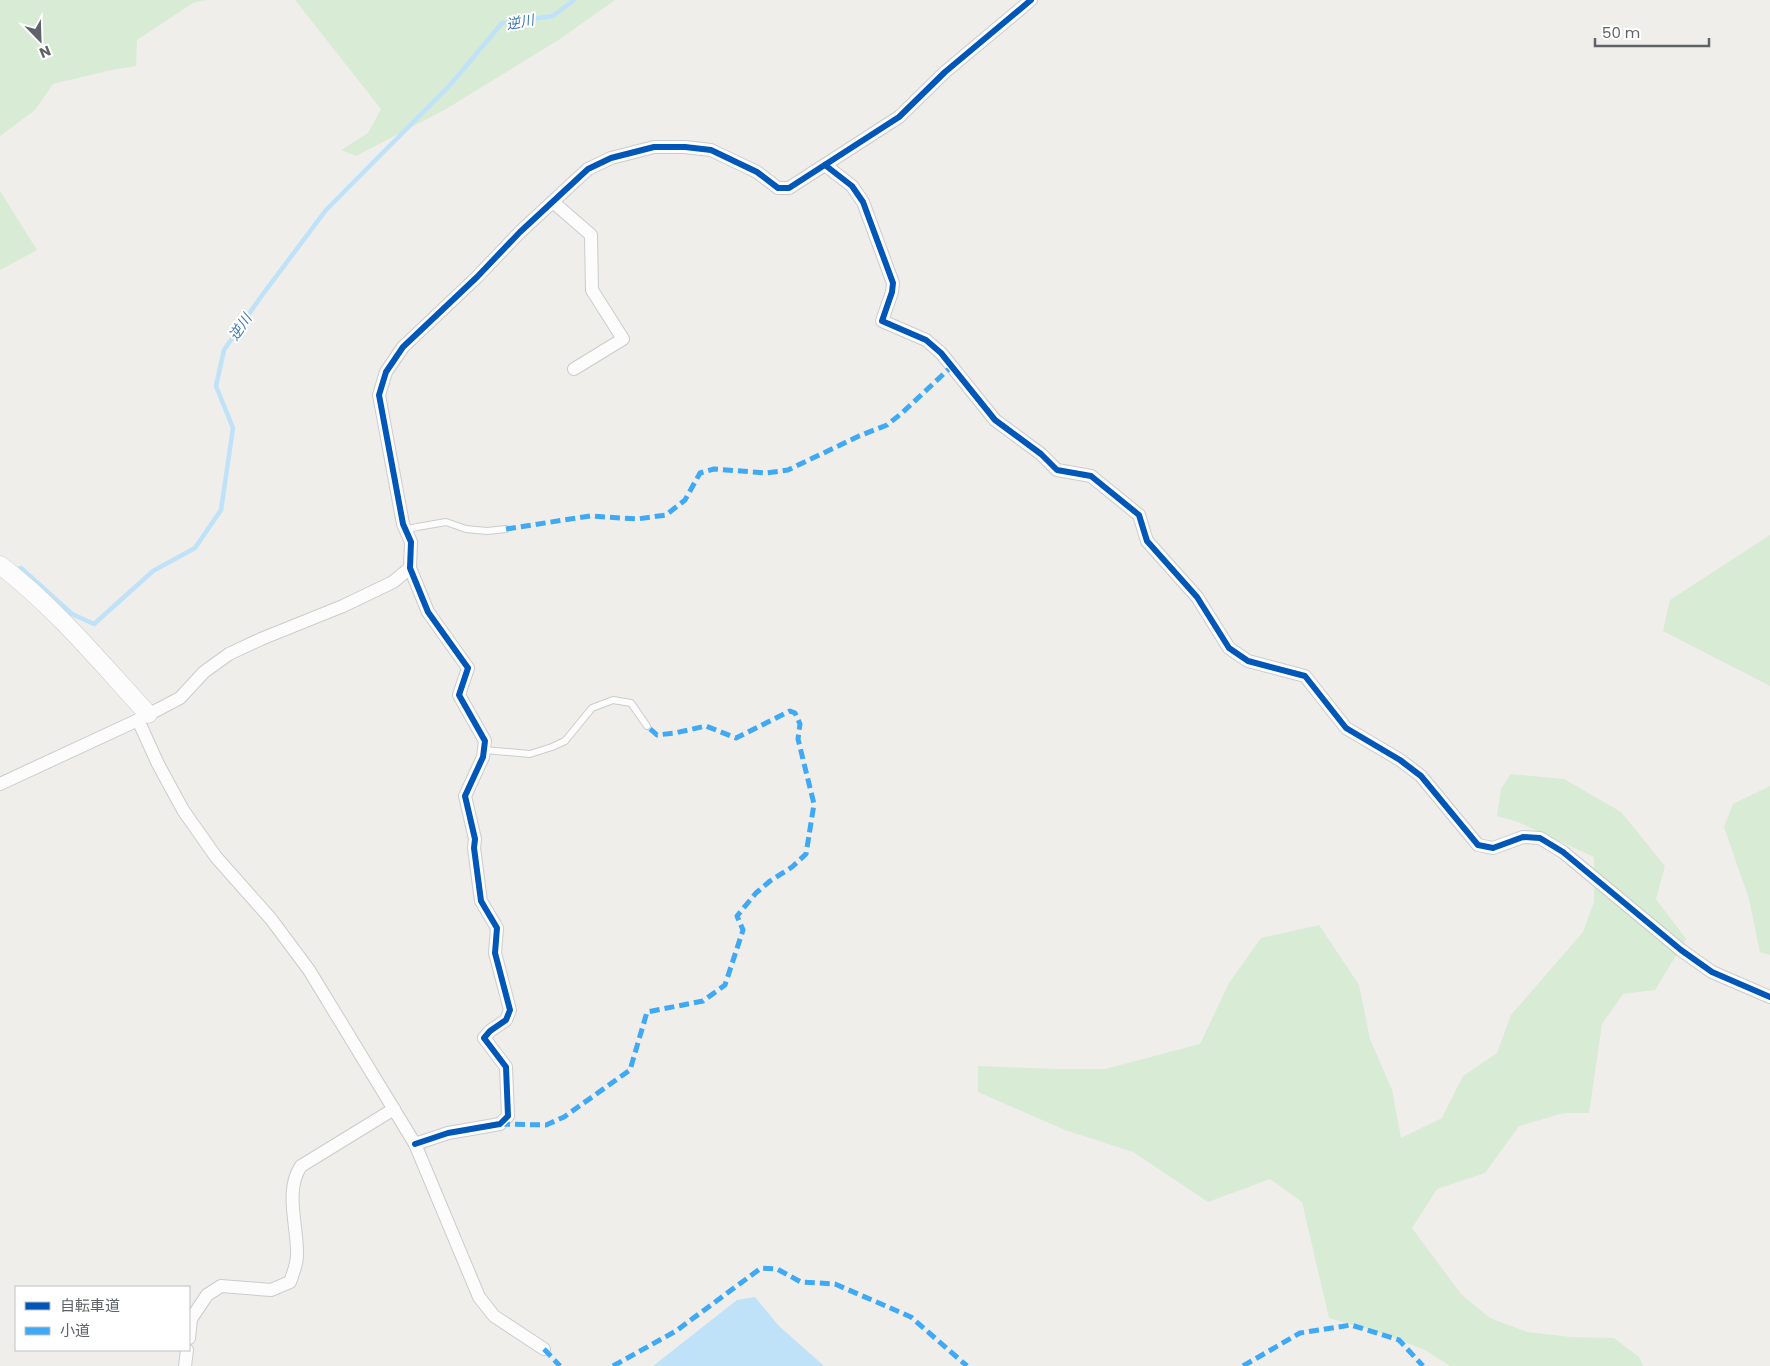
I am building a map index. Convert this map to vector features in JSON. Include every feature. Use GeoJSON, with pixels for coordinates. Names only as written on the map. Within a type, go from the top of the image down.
{"type":"FeatureCollection","features":[{"type":"Feature","properties":{"kind":"street"},"geometry":{"type":"LineString","coordinates":[[415,1144],[448,1133],[500,1124],[508,1116],[506,1068],[484,1038],[490,1031],[506,1020],[510,1010],[495,953],[497,928],[481,901],[474,848],[475,839],[464,796],[483,757],[485,741],[459,695],[468,668],[428,612],[410,568],[410,542],[403,524],[379,395],[386,372],[403,347],[477,277],[520,232],[588,169],[611,158],[654,147],[685,147],[711,150],[757,172],[778,188],[789,188],[899,117],[945,72],[1031,0]]}},
{"type":"Feature","properties":{"kind":"street"},"geometry":{"type":"LineString","coordinates":[[824,165],[852,186],[863,202],[892,283],[892,292],[882,321],[926,340],[941,352],[995,420],[1041,454],[1057,470],[1090,476],[1139,515],[1147,541],[1197,597],[1229,648],[1248,661],[1305,676],[1346,728],[1400,760],[1421,776],[1478,845],[1493,848],[1523,837],[1540,838],[1563,852],[1689,956],[1712,972],[1770,997]]}},
{"type":"Feature","properties":{"kind":"street"},"geometry":{"type":"LineString","coordinates":[[553,202],[591,234],[592,290],[623,340],[574,369]]}},
{"type":"Feature","properties":{"kind":"street"},"geometry":{"type":"LineString","coordinates":[[0,565],[59,618],[143,717],[158,764],[182,810],[216,857],[271,919],[309,970],[415,1144],[478,1297],[494,1316],[544,1350]]}},
{"type":"Feature","properties":{"kind":"street"},"geometry":{"type":"LineString","coordinates":[[0,784],[180,698],[204,672],[229,654],[351,602],[393,582],[410,568]]}},
{"type":"Feature","properties":{"kind":"street"},"geometry":{"type":"LineString","coordinates":[[190,1328],[191,1319],[207,1295],[221,1286],[272,1290],[290,1282],[296,1267],[297,1256],[293,1194],[295,1174],[301,1166],[394,1109]]}},
{"type":"Feature","properties":{"kind":"street"},"geometry":{"type":"LineString","coordinates":[[185,1366],[187,1351]]}},
{"type":"Feature","properties":{"kind":"lane"},"geometry":{"type":"LineString","coordinates":[[406,530],[446,522],[466,529],[487,531],[506,529]]}},
{"type":"Feature","properties":{"kind":"lane"},"geometry":{"type":"LineString","coordinates":[[484,750],[530,754],[552,747],[565,741],[592,708],[613,700],[631,703],[647,726]]}},
{"type":"Feature","properties":{"kind":"green space"},"geometry":{"type":"Polygon","coordinates":[[[0,0],[206,0],[193,3],[137,40],[136,66],[53,84],[35,110],[0,136],[0,0]]]}},
{"type":"Feature","properties":{"kind":"green space"},"geometry":{"type":"Polygon","coordinates":[[[295,0],[615,0],[560,39],[446,109],[356,156],[341,150],[368,133],[381,109],[295,0]]]}},
{"type":"Feature","properties":{"kind":"green space"},"geometry":{"type":"Polygon","coordinates":[[[0,191],[37,250],[0,270],[0,191]]]}},
{"type":"Feature","properties":{"kind":"green space"},"geometry":{"type":"Polygon","coordinates":[[[1770,535],[1770,686],[1663,631],[1670,600],[1770,535]]]}},
{"type":"Feature","properties":{"kind":"green space"},"geometry":{"type":"Polygon","coordinates":[[[1511,774],[1564,779],[1621,812],[1665,866],[1656,899],[1686,939],[1655,990],[1623,994],[1602,1024],[1589,1113],[1564,1113],[1519,1126],[1485,1173],[1437,1189],[1412,1228],[1461,1294],[1490,1318],[1527,1332],[1571,1337],[1614,1338],[1639,1357],[1643,1366],[1450,1366],[1425,1350],[1384,1334],[1329,1318],[1302,1202],[1270,1179],[1208,1202],[1133,1152],[1065,1130],[978,1092],[978,1066],[1105,1069],[1200,1044],[1229,983],[1261,938],[1319,925],[1359,985],[1370,1039],[1392,1090],[1401,1138],[1442,1118],[1463,1076],[1497,1053],[1511,1015],[1583,932],[1594,902],[1594,857],[1518,822],[1497,816],[1501,789],[1511,774]]]}},
{"type":"Feature","properties":{"kind":"green space"},"geometry":{"type":"Polygon","coordinates":[[[1770,786],[1770,955],[1760,952],[1749,899],[1724,827],[1733,804],[1770,786]]]}},
{"type":"Feature","properties":{"kind":"water"},"geometry":{"type":"Polygon","coordinates":[[[755,1297],[779,1326],[824,1366],[653,1366],[737,1300],[755,1297]]]}},
{"type":"Feature","properties":{"kind":"waterway","name":"逆川"},"geometry":{"type":"LineString","coordinates":[[15,570],[21,568],[72,614],[94,624],[153,571],[195,548],[221,510],[233,428],[216,386],[224,350],[260,298],[326,210],[451,84],[502,23],[553,16],[574,0]]}},
{"type":"Feature","properties":{"kind":"marked path"},"geometry":{"type":"LineString","coordinates":[[506,529],[590,516],[637,519],[666,515],[685,500],[700,473],[714,469],[766,473],[788,470],[859,436],[887,425],[952,366]]}},
{"type":"Feature","properties":{"kind":"marked path"},"geometry":{"type":"LineString","coordinates":[[500,1124],[546,1125],[564,1117],[630,1070],[647,1012],[703,1001],[725,985],[743,930],[737,916],[756,893],[770,881],[792,867],[806,854],[814,804],[798,739],[800,724],[795,713],[790,711],[736,738],[706,726],[657,735],[647,726]]}},
{"type":"Feature","properties":{"kind":"marked path"},"geometry":{"type":"LineString","coordinates":[[613,1366],[676,1331],[761,1268],[777,1269],[801,1282],[835,1284],[911,1317],[967,1366]]}},
{"type":"Feature","properties":{"kind":"marked path"},"geometry":{"type":"LineString","coordinates":[[1243,1366],[1300,1333],[1351,1325],[1399,1340],[1423,1366]]}},
{"type":"Feature","properties":{"kind":"marked path"},"geometry":{"type":"LineString","coordinates":[[544,1349],[560,1366]]}},
{"type":"Feature","properties":{"kind":"cycle path"},"geometry":{"type":"LineString","coordinates":[[415,1144],[448,1133],[500,1124],[508,1116],[506,1067],[484,1038],[490,1031],[506,1020],[510,1010],[495,953],[497,928],[481,901],[474,848],[475,839],[465,796],[483,757],[485,741],[459,695],[468,668],[428,612],[410,568],[411,542],[403,524],[379,395],[386,372],[403,347],[477,277],[520,232],[588,169],[611,158],[654,147],[685,147],[711,150],[757,172],[778,188],[789,188],[899,117],[945,72],[1031,0]]}},
{"type":"Feature","properties":{"kind":"cycle path"},"geometry":{"type":"LineString","coordinates":[[825,165],[852,186],[863,202],[893,283],[892,292],[882,321],[926,340],[941,353],[995,420],[1041,454],[1057,470],[1091,476],[1139,515],[1147,541],[1197,597],[1229,648],[1248,661],[1305,676],[1346,728],[1400,760],[1421,776],[1478,845],[1493,848],[1523,837],[1540,838],[1563,852],[1681,950],[1712,972],[1770,997]]}}]}
